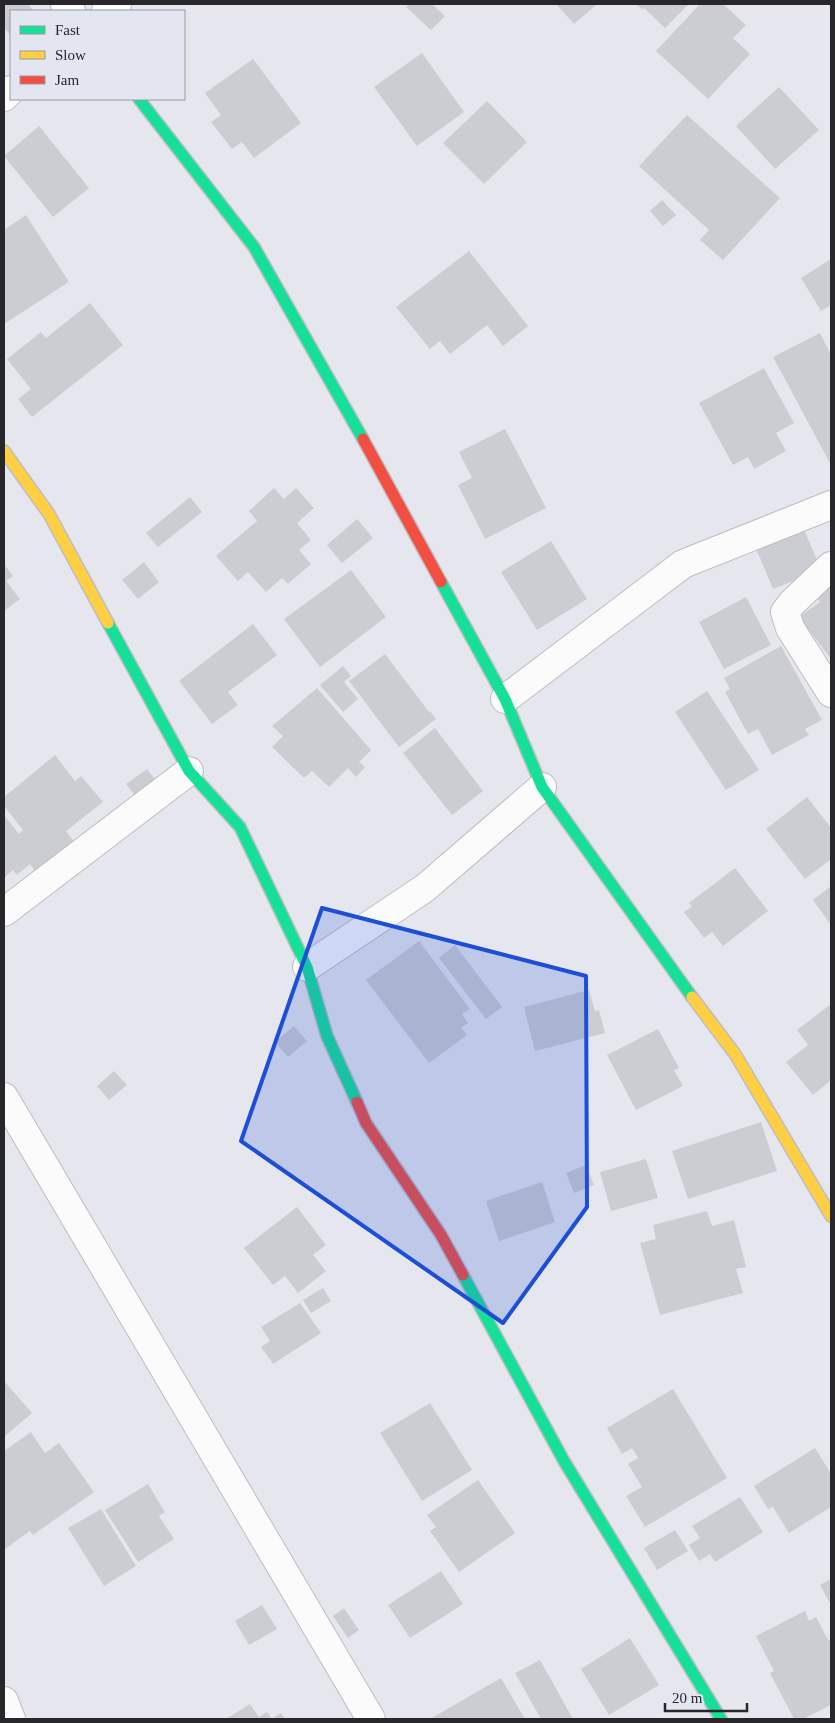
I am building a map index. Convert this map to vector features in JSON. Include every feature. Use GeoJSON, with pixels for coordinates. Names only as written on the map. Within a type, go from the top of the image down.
{"type":"FeatureCollection","features":[{"type":"Feature","properties":{"kind":"street"},"geometry":{"type":"LineString","coordinates":[[140,100],[254,246],[364,440],[505,700],[542,786],[661,955],[735,1054],[831,1216]]}},
{"type":"Feature","properties":{"kind":"street"},"geometry":{"type":"LineString","coordinates":[[4,451],[49,514],[189,771],[240,827],[307,967],[327,1036],[366,1123],[441,1235],[564,1461],[721,1719]]}},
{"type":"Feature","properties":{"kind":"street"},"geometry":{"type":"LineString","coordinates":[[505,700],[683,564],[831,505]]}},
{"type":"Feature","properties":{"kind":"street"},"geometry":{"type":"LineString","coordinates":[[831,566],[785,612],[790,628],[831,692]]}},
{"type":"Feature","properties":{"kind":"street"},"geometry":{"type":"LineString","coordinates":[[4,912],[189,771]]}},
{"type":"Feature","properties":{"kind":"street"},"geometry":{"type":"LineString","coordinates":[[307,967],[425,888],[542,786]]}},
{"type":"Feature","properties":{"kind":"street"},"geometry":{"type":"LineString","coordinates":[[4,1097],[370,1719]]}},
{"type":"Feature","properties":{"kind":"street"},"geometry":{"type":"LineString","coordinates":[[4,1701],[11,1719]]}},
{"type":"Feature","properties":{"kind":"highlighted area"},"geometry":{"type":"Polygon","coordinates":[[[322,908],[586,976],[587,1207],[503,1323],[241,1141],[322,908]]]}},
{"type":"Feature","properties":{"kind":"building"},"geometry":{"type":"Polygon","coordinates":[[[4,4],[28,4],[33,10],[10,10],[10,35],[4,28],[4,4]]]}},
{"type":"Feature","properties":{"kind":"building"},"geometry":{"type":"Polygon","coordinates":[[[409,4],[432,4],[445,16],[431,30],[406,7],[409,4]]]}},
{"type":"Feature","properties":{"kind":"building"},"geometry":{"type":"Polygon","coordinates":[[[556,4],[597,4],[574,24],[556,4]]]}},
{"type":"Feature","properties":{"kind":"building"},"geometry":{"type":"Polygon","coordinates":[[[636,4],[689,4],[665,28],[644,8],[643,10],[636,4]]]}},
{"type":"Feature","properties":{"kind":"building"},"geometry":{"type":"Polygon","coordinates":[[[700,4],[723,4],[746,25],[733,38],[750,54],[708,99],[656,51],[700,4]]]}},
{"type":"Feature","properties":{"kind":"building"},"geometry":{"type":"Polygon","coordinates":[[[422,53],[464,112],[417,146],[374,87],[422,53]]]}},
{"type":"Feature","properties":{"kind":"building"},"geometry":{"type":"Polygon","coordinates":[[[253,59],[301,123],[254,158],[242,142],[232,149],[211,122],[221,115],[205,93],[253,59]]]}},
{"type":"Feature","properties":{"kind":"building"},"geometry":{"type":"Polygon","coordinates":[[[779,87],[819,130],[775,169],[736,126],[779,87]]]}},
{"type":"Feature","properties":{"kind":"building"},"geometry":{"type":"Polygon","coordinates":[[[487,101],[527,142],[484,184],[443,143],[487,101]]]}},
{"type":"Feature","properties":{"kind":"building"},"geometry":{"type":"Polygon","coordinates":[[[687,115],[780,198],[723,260],[700,240],[709,230],[639,166],[687,115]]]}},
{"type":"Feature","properties":{"kind":"building"},"geometry":{"type":"Polygon","coordinates":[[[39,126],[89,188],[53,217],[4,156],[39,126]]]}},
{"type":"Feature","properties":{"kind":"building"},"geometry":{"type":"Polygon","coordinates":[[[662,200],[676,215],[663,226],[650,211],[662,200]]]}},
{"type":"Feature","properties":{"kind":"building"},"geometry":{"type":"Polygon","coordinates":[[[26,215],[69,282],[4,324],[4,230],[26,215]]]}},
{"type":"Feature","properties":{"kind":"building"},"geometry":{"type":"Polygon","coordinates":[[[469,251],[528,326],[503,346],[487,325],[450,354],[440,341],[430,349],[396,307],[469,251]]]}},
{"type":"Feature","properties":{"kind":"building"},"geometry":{"type":"Polygon","coordinates":[[[831,259],[831,305],[821,311],[801,278],[831,259]]]}},
{"type":"Feature","properties":{"kind":"building"},"geometry":{"type":"Polygon","coordinates":[[[90,303],[123,345],[32,417],[18,399],[31,389],[7,359],[41,332],[46,338],[90,303]]]}},
{"type":"Feature","properties":{"kind":"building"},"geometry":{"type":"Polygon","coordinates":[[[820,333],[831,355],[831,465],[773,357],[820,333]]]}},
{"type":"Feature","properties":{"kind":"building"},"geometry":{"type":"Polygon","coordinates":[[[764,368],[794,423],[776,433],[786,451],[754,469],[748,457],[733,465],[699,403],[764,368]]]}},
{"type":"Feature","properties":{"kind":"building"},"geometry":{"type":"Polygon","coordinates":[[[505,429],[546,508],[485,539],[458,485],[472,478],[459,452],[505,429]]]}},
{"type":"Feature","properties":{"kind":"building"},"geometry":{"type":"Polygon","coordinates":[[[274,488],[284,499],[296,488],[314,508],[297,523],[311,540],[299,550],[311,564],[288,584],[282,578],[266,592],[248,572],[238,581],[216,556],[257,521],[249,511],[274,488]]]}},
{"type":"Feature","properties":{"kind":"building"},"geometry":{"type":"Polygon","coordinates":[[[190,497],[202,512],[158,547],[146,533],[190,497]]]}},
{"type":"Feature","properties":{"kind":"building"},"geometry":{"type":"Polygon","coordinates":[[[357,519],[373,538],[342,563],[327,545],[357,519]]]}},
{"type":"Feature","properties":{"kind":"building"},"geometry":{"type":"Polygon","coordinates":[[[803,527],[821,570],[773,589],[755,546],[803,527]]]}},
{"type":"Feature","properties":{"kind":"building"},"geometry":{"type":"Polygon","coordinates":[[[551,541],[587,599],[537,630],[501,572],[551,541]]]}},
{"type":"Feature","properties":{"kind":"building"},"geometry":{"type":"Polygon","coordinates":[[[144,562],[159,582],[138,599],[122,580],[144,562]]]}},
{"type":"Feature","properties":{"kind":"building"},"geometry":{"type":"Polygon","coordinates":[[[4,564],[13,576],[6,581],[20,599],[4,611],[4,564]]]}},
{"type":"Feature","properties":{"kind":"building"},"geometry":{"type":"Polygon","coordinates":[[[351,570],[386,617],[320,667],[284,619],[351,570]]]}},
{"type":"Feature","properties":{"kind":"building"},"geometry":{"type":"Polygon","coordinates":[[[831,584],[831,659],[799,617],[820,602],[815,596],[831,584]]]}},
{"type":"Feature","properties":{"kind":"building"},"geometry":{"type":"Polygon","coordinates":[[[746,597],[771,645],[724,669],[699,622],[746,597]]]}},
{"type":"Feature","properties":{"kind":"building"},"geometry":{"type":"Polygon","coordinates":[[[253,624],[277,655],[228,692],[238,705],[212,724],[179,681],[253,624]]]}},
{"type":"Feature","properties":{"kind":"building"},"geometry":{"type":"Polygon","coordinates":[[[781,646],[822,720],[805,729],[809,735],[772,755],[758,729],[748,734],[725,692],[730,689],[724,678],[781,646]]]}},
{"type":"Feature","properties":{"kind":"building"},"geometry":{"type":"Polygon","coordinates":[[[385,654],[436,719],[399,747],[349,681],[385,654]]]}},
{"type":"Feature","properties":{"kind":"building"},"geometry":{"type":"Polygon","coordinates":[[[343,666],[351,676],[344,682],[358,699],[343,712],[320,685],[343,666]]]}},
{"type":"Feature","properties":{"kind":"building"},"geometry":{"type":"Polygon","coordinates":[[[317,688],[371,750],[359,762],[365,767],[356,777],[348,768],[329,787],[312,771],[304,778],[272,747],[283,736],[272,726],[317,688]]]}},
{"type":"Feature","properties":{"kind":"building"},"geometry":{"type":"Polygon","coordinates":[[[707,691],[759,770],[726,790],[675,712],[707,691]]]}},
{"type":"Feature","properties":{"kind":"building"},"geometry":{"type":"Polygon","coordinates":[[[435,728],[483,791],[452,815],[403,753],[435,728]]]}},
{"type":"Feature","properties":{"kind":"building"},"geometry":{"type":"Polygon","coordinates":[[[55,755],[75,781],[81,776],[103,802],[66,831],[74,842],[36,872],[30,864],[17,875],[13,870],[4,878],[4,815],[19,834],[23,830],[4,806],[4,797],[55,755]]]}},
{"type":"Feature","properties":{"kind":"building"},"geometry":{"type":"Polygon","coordinates":[[[147,769],[158,783],[137,798],[126,784],[147,769]]]}},
{"type":"Feature","properties":{"kind":"building"},"geometry":{"type":"Polygon","coordinates":[[[807,797],[831,828],[831,859],[805,879],[766,829],[807,797]]]}},
{"type":"Feature","properties":{"kind":"building"},"geometry":{"type":"Polygon","coordinates":[[[735,868],[768,911],[723,946],[712,932],[704,938],[684,912],[692,907],[689,903],[735,868]]]}},
{"type":"Feature","properties":{"kind":"building"},"geometry":{"type":"Polygon","coordinates":[[[831,886],[831,925],[813,900],[831,886]]]}},
{"type":"Feature","properties":{"kind":"building"},"geometry":{"type":"Polygon","coordinates":[[[419,941],[470,1009],[462,1014],[468,1023],[461,1028],[467,1035],[429,1063],[366,980],[419,941]]]}},
{"type":"Feature","properties":{"kind":"building"},"geometry":{"type":"Polygon","coordinates":[[[455,945],[502,1007],[486,1019],[439,958],[455,945]]]}},
{"type":"Feature","properties":{"kind":"building"},"geometry":{"type":"Polygon","coordinates":[[[589,990],[595,1011],[599,1010],[605,1033],[535,1051],[524,1007],[589,990]]]}},
{"type":"Feature","properties":{"kind":"building"},"geometry":{"type":"Polygon","coordinates":[[[831,1004],[831,1080],[813,1095],[786,1062],[808,1045],[797,1030],[831,1004]]]}},
{"type":"Feature","properties":{"kind":"building"},"geometry":{"type":"Polygon","coordinates":[[[294,1026],[307,1041],[288,1057],[275,1042],[294,1026]]]}},
{"type":"Feature","properties":{"kind":"building"},"geometry":{"type":"Polygon","coordinates":[[[658,1029],[679,1068],[674,1070],[683,1086],[636,1110],[607,1055],[658,1029]]]}},
{"type":"Feature","properties":{"kind":"building"},"geometry":{"type":"Polygon","coordinates":[[[114,1071],[127,1085],[109,1100],[97,1086],[114,1071]]]}},
{"type":"Feature","properties":{"kind":"building"},"geometry":{"type":"Polygon","coordinates":[[[761,1122],[777,1171],[688,1199],[672,1151],[761,1122]]]}},
{"type":"Feature","properties":{"kind":"building"},"geometry":{"type":"Polygon","coordinates":[[[646,1159],[658,1198],[611,1211],[600,1172],[646,1159]]]}},
{"type":"Feature","properties":{"kind":"building"},"geometry":{"type":"Polygon","coordinates":[[[586,1165],[594,1185],[574,1193],[566,1173],[586,1165]]]}},
{"type":"Feature","properties":{"kind":"building"},"geometry":{"type":"Polygon","coordinates":[[[542,1182],[555,1222],[499,1241],[486,1201],[542,1182]]]}},
{"type":"Feature","properties":{"kind":"building"},"geometry":{"type":"Polygon","coordinates":[[[297,1207],[326,1245],[313,1255],[326,1271],[298,1293],[285,1276],[273,1285],[244,1248],[297,1207]]]}},
{"type":"Feature","properties":{"kind":"building"},"geometry":{"type":"Polygon","coordinates":[[[707,1211],[712,1226],[734,1220],[746,1267],[736,1269],[743,1293],[660,1315],[640,1243],[656,1239],[653,1225],[707,1211]]]}},
{"type":"Feature","properties":{"kind":"building"},"geometry":{"type":"Polygon","coordinates":[[[323,1288],[331,1301],[311,1313],[303,1300],[323,1288]]]}},
{"type":"Feature","properties":{"kind":"building"},"geometry":{"type":"Polygon","coordinates":[[[300,1303],[321,1333],[273,1364],[261,1347],[270,1341],[261,1327],[300,1303]]]}},
{"type":"Feature","properties":{"kind":"building"},"geometry":{"type":"Polygon","coordinates":[[[4,1381],[32,1413],[4,1437],[4,1381]]]}},
{"type":"Feature","properties":{"kind":"building"},"geometry":{"type":"Polygon","coordinates":[[[673,1389],[727,1478],[645,1527],[626,1496],[642,1487],[628,1464],[638,1458],[632,1448],[622,1454],[607,1428],[673,1389]]]}},
{"type":"Feature","properties":{"kind":"building"},"geometry":{"type":"Polygon","coordinates":[[[430,1403],[472,1470],[422,1501],[380,1433],[430,1403]]]}},
{"type":"Feature","properties":{"kind":"building"},"geometry":{"type":"Polygon","coordinates":[[[31,1432],[45,1453],[59,1443],[94,1492],[33,1535],[30,1531],[5,1549],[4,1451],[31,1432]]]}},
{"type":"Feature","properties":{"kind":"building"},"geometry":{"type":"Polygon","coordinates":[[[815,1448],[831,1474],[831,1507],[789,1533],[773,1507],[768,1509],[754,1486],[815,1448]]]}},
{"type":"Feature","properties":{"kind":"building"},"geometry":{"type":"Polygon","coordinates":[[[478,1480],[515,1533],[459,1572],[430,1531],[436,1527],[427,1515],[478,1480]]]}},
{"type":"Feature","properties":{"kind":"building"},"geometry":{"type":"Polygon","coordinates":[[[148,1484],[165,1512],[159,1516],[174,1539],[138,1562],[105,1510],[148,1484]]]}},
{"type":"Feature","properties":{"kind":"building"},"geometry":{"type":"Polygon","coordinates":[[[740,1497],[763,1532],[715,1562],[710,1554],[699,1561],[689,1545],[700,1538],[692,1526],[740,1497]]]}},
{"type":"Feature","properties":{"kind":"building"},"geometry":{"type":"Polygon","coordinates":[[[101,1509],[136,1566],[104,1586],[68,1528],[101,1509]]]}},
{"type":"Feature","properties":{"kind":"building"},"geometry":{"type":"Polygon","coordinates":[[[675,1530],[688,1551],[657,1570],[644,1548],[675,1530]]]}},
{"type":"Feature","properties":{"kind":"building"},"geometry":{"type":"Polygon","coordinates":[[[441,1571],[463,1604],[410,1638],[388,1605],[441,1571]]]}},
{"type":"Feature","properties":{"kind":"building"},"geometry":{"type":"Polygon","coordinates":[[[831,1579],[831,1605],[820,1585],[831,1579]]]}},
{"type":"Feature","properties":{"kind":"building"},"geometry":{"type":"Polygon","coordinates":[[[262,1605],[277,1629],[249,1645],[235,1621],[262,1605]]]}},
{"type":"Feature","properties":{"kind":"building"},"geometry":{"type":"Polygon","coordinates":[[[344,1608],[359,1630],[348,1638],[333,1616],[344,1608]]]}},
{"type":"Feature","properties":{"kind":"building"},"geometry":{"type":"Polygon","coordinates":[[[805,1611],[809,1621],[816,1617],[828,1640],[831,1639],[831,1705],[803,1719],[794,1719],[770,1673],[774,1671],[756,1636],[805,1611]]]}},
{"type":"Feature","properties":{"kind":"building"},"geometry":{"type":"Polygon","coordinates":[[[630,1638],[659,1685],[609,1715],[581,1669],[630,1638]]]}},
{"type":"Feature","properties":{"kind":"building"},"geometry":{"type":"Polygon","coordinates":[[[540,1660],[573,1719],[541,1719],[515,1673],[540,1660]]]}},
{"type":"Feature","properties":{"kind":"building"},"geometry":{"type":"Polygon","coordinates":[[[501,1678],[525,1719],[430,1719],[501,1678]]]}},
{"type":"Feature","properties":{"kind":"building"},"geometry":{"type":"Polygon","coordinates":[[[250,1704],[259,1717],[267,1712],[272,1719],[226,1719],[250,1704]]]}},
{"type":"Feature","properties":{"kind":"building"},"geometry":{"type":"Polygon","coordinates":[[[281,1713],[285,1719],[272,1719],[281,1713]]]}},
{"type":"Feature","properties":{"kind":"traffic: fast"},"geometry":{"type":"LineString","coordinates":[[140,100],[254,247],[363,439]]}},
{"type":"Feature","properties":{"kind":"traffic: fast"},"geometry":{"type":"LineString","coordinates":[[441,582],[505,699],[542,787],[692,997]]}},
{"type":"Feature","properties":{"kind":"traffic: fast"},"geometry":{"type":"LineString","coordinates":[[108,623],[189,771],[240,827],[307,967],[327,1036],[357,1102]]}},
{"type":"Feature","properties":{"kind":"traffic: fast"},"geometry":{"type":"LineString","coordinates":[[463,1275],[564,1461],[721,1719]]}},
{"type":"Feature","properties":{"kind":"traffic: slow"},"geometry":{"type":"LineString","coordinates":[[4,451],[49,514],[108,623]]}},
{"type":"Feature","properties":{"kind":"traffic: slow"},"geometry":{"type":"LineString","coordinates":[[692,997],[735,1054],[831,1216]]}},
{"type":"Feature","properties":{"kind":"traffic: jam"},"geometry":{"type":"LineString","coordinates":[[363,439],[441,582]]}},
{"type":"Feature","properties":{"kind":"traffic: jam"},"geometry":{"type":"LineString","coordinates":[[357,1102],[366,1123],[441,1235],[463,1275]]}}]}
